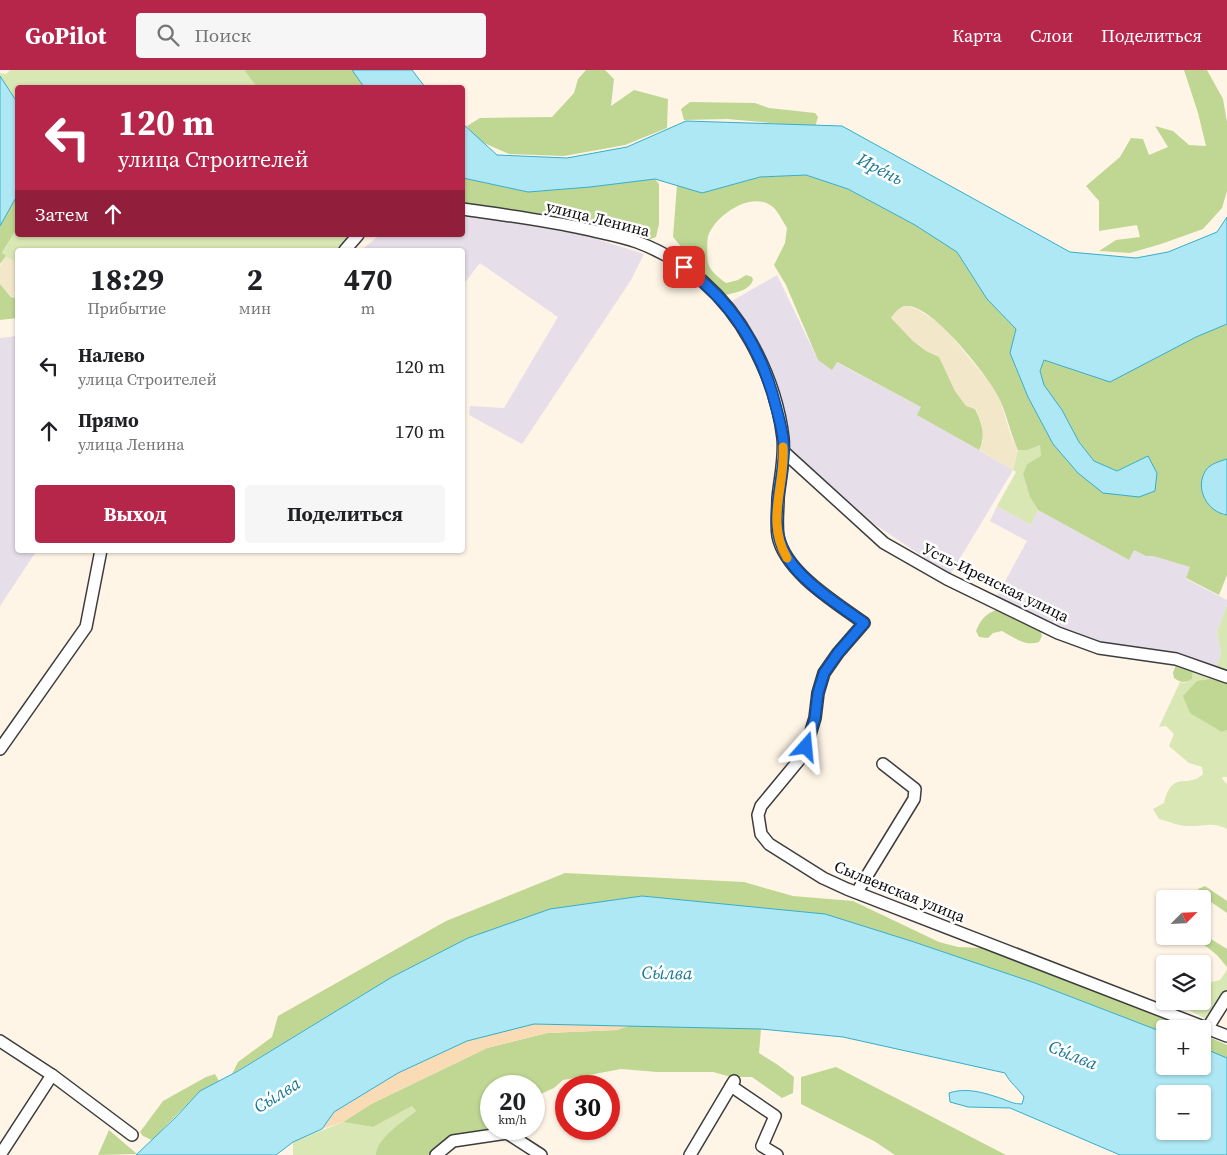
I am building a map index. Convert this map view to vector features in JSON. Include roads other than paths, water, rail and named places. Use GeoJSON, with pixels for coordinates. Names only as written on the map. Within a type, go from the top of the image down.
{"type":"FeatureCollection","features":[{"type":"Feature","properties":{"kind":"street","name":"улица Ленина"},"geometry":{"type":"LineString","coordinates":[[465,209],[546,220],[628,240],[659,252],[696,276],[730,308],[759,357],[770,384],[783,437],[784,452],[779,486],[777,523],[782,547],[792,564],[800,572],[826,595],[864,623]]}},
{"type":"Feature","properties":{"kind":"street"},"geometry":{"type":"LineString","coordinates":[[347,248],[356,237]]}},
{"type":"Feature","properties":{"kind":"street","name":"Усть-Иренская улица"},"geometry":{"type":"LineString","coordinates":[[784,452],[884,543],[947,579],[1058,633],[1100,648],[1176,659],[1227,677]]}},
{"type":"Feature","properties":{"kind":"street"},"geometry":{"type":"LineString","coordinates":[[0,749],[86,627],[100,553]]}},
{"type":"Feature","properties":{"kind":"street","name":"Сылвенская улица"},"geometry":{"type":"LineString","coordinates":[[864,623],[838,653],[824,673],[818,693],[815,718],[804,754],[761,806],[758,815],[759,828],[768,844],[823,878],[1184,1020]]}},
{"type":"Feature","properties":{"kind":"street"},"geometry":{"type":"LineString","coordinates":[[857,892],[914,799],[915,789],[883,764]]}},
{"type":"Feature","properties":{"kind":"street"},"geometry":{"type":"LineString","coordinates":[[1211,1023],[1227,997]]}},
{"type":"Feature","properties":{"kind":"street","name":"Сылвенская улица"},"geometry":{"type":"LineString","coordinates":[[1211,1030],[1227,1036]]}},
{"type":"Feature","properties":{"kind":"street"},"geometry":{"type":"LineString","coordinates":[[0,1041],[52,1075],[132,1135]]}},
{"type":"Feature","properties":{"kind":"street"},"geometry":{"type":"LineString","coordinates":[[0,1155],[52,1075]]}},
{"type":"Feature","properties":{"kind":"street"},"geometry":{"type":"LineString","coordinates":[[690,1155],[733,1083],[775,1116],[762,1146],[776,1155]]}},
{"type":"Feature","properties":{"kind":"street"},"geometry":{"type":"LineString","coordinates":[[436,1155],[453,1141],[507,1133],[541,1155]]}},
{"type":"Feature","properties":{"kind":"water"},"geometry":{"type":"Polygon","coordinates":[[[352,70],[412,70],[423,85],[363,85],[352,70]]]}},
{"type":"Feature","properties":{"kind":"water"},"geometry":{"type":"Polygon","coordinates":[[[0,76],[15,99],[15,199],[0,226],[0,76]]]}},
{"type":"Feature","properties":{"kind":"water","name":"Ире́нь"},"geometry":{"type":"Polygon","coordinates":[[[686,121],[842,126],[1070,252],[1136,258],[1168,252],[1217,232],[1227,217],[1227,324],[1196,337],[1110,382],[1044,360],[1040,371],[1044,385],[1062,410],[1079,442],[1094,461],[1117,471],[1148,456],[1157,473],[1155,491],[1139,497],[1103,493],[1078,473],[1053,444],[1028,397],[1010,353],[1016,329],[987,299],[957,252],[915,225],[848,189],[806,175],[760,177],[702,193],[655,179],[528,192],[465,178],[465,126],[497,155],[567,158],[627,147],[686,121]]]}},
{"type":"Feature","properties":{"kind":"water"},"geometry":{"type":"Polygon","coordinates":[[[1227,459],[1227,515],[1220,513],[1208,504],[1204,498],[1201,484],[1208,468],[1215,463],[1227,459]]]}},
{"type":"Feature","properties":{"kind":"water","name":"Сы́лва"},"geometry":{"type":"Polygon","coordinates":[[[642,896],[825,914],[1035,983],[1156,1030],[1156,1075],[1211,1075],[1211,1051],[1227,1058],[1227,1155],[1120,1155],[1010,1108],[968,1107],[950,1102],[949,1093],[969,1091],[1022,1104],[1024,1097],[1005,1073],[843,1037],[761,1029],[534,1024],[467,1041],[398,1073],[334,1112],[322,1129],[293,1142],[276,1155],[136,1155],[200,1091],[238,1071],[392,977],[468,938],[550,909],[642,896]]]}}]}
